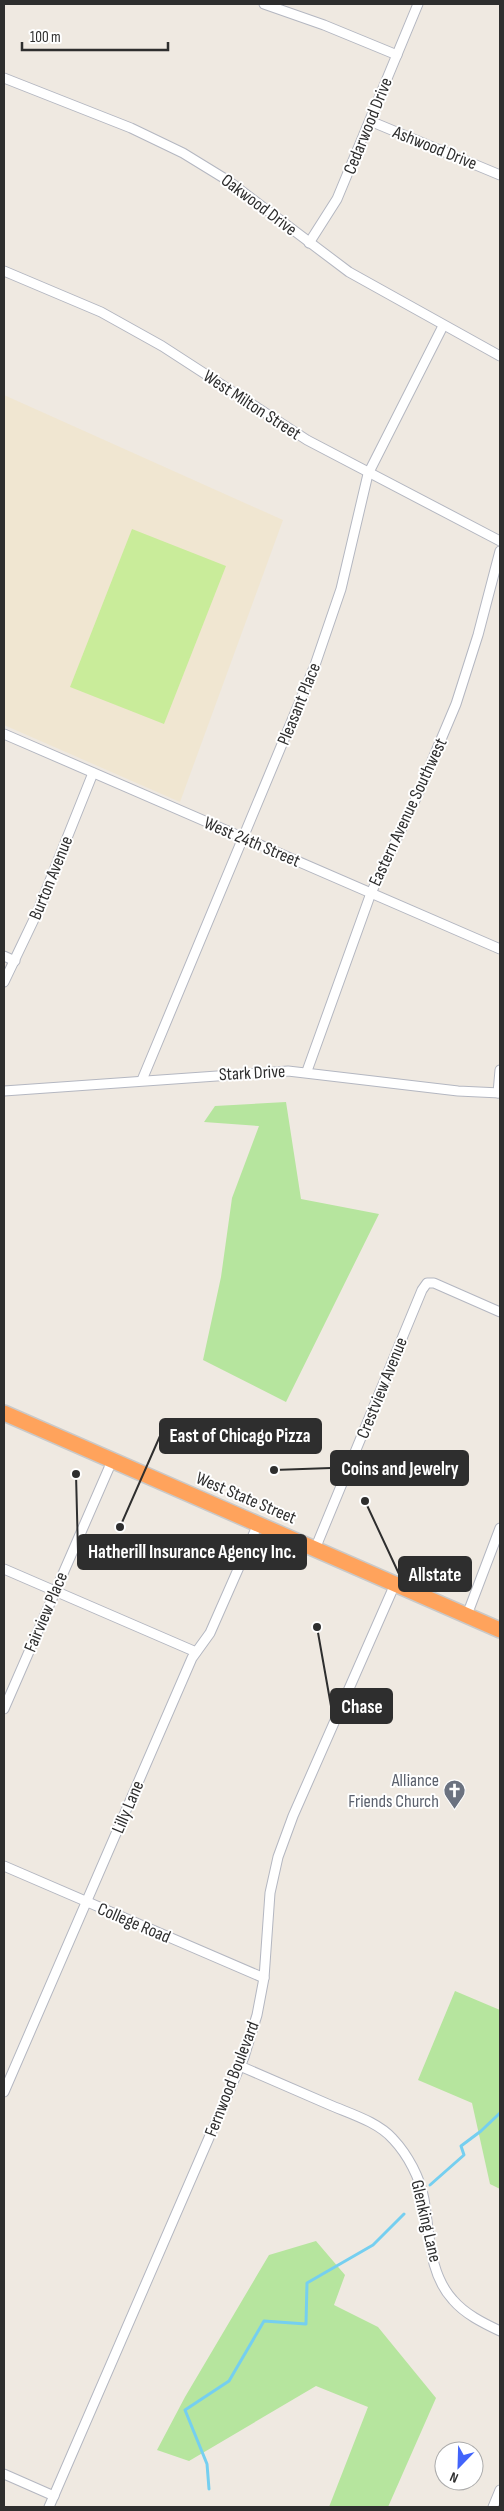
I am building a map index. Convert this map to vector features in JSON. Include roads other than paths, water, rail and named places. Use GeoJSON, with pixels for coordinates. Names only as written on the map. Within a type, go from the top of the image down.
{"type":"FeatureCollection","features":[{"type":"Feature","properties":{"kind":"highway","name":"West State Street"},"geometry":{"type":"LineString","coordinates":[[4,1413],[500,1630]]}},
{"type":"Feature","properties":{"kind":"street"},"geometry":{"type":"LineString","coordinates":[[264,4],[324,25],[397,55]]}},
{"type":"Feature","properties":{"kind":"street","name":"Cedarwood Drive"},"geometry":{"type":"LineString","coordinates":[[309,243],[337,199],[418,4]]}},
{"type":"Feature","properties":{"kind":"street","name":"Oakwood Drive"},"geometry":{"type":"LineString","coordinates":[[4,78],[131,128],[184,154],[227,180],[309,243],[373,288],[500,356]]}},
{"type":"Feature","properties":{"kind":"street","name":"Ashwood Drive"},"geometry":{"type":"LineString","coordinates":[[370,121],[500,175]]}},
{"type":"Feature","properties":{"kind":"street","name":"West Milton Street"},"geometry":{"type":"LineString","coordinates":[[4,272],[48,288],[109,317],[162,346],[277,422],[368,474],[500,541]]}},
{"type":"Feature","properties":{"kind":"street","name":"Pleasant Place"},"geometry":{"type":"LineString","coordinates":[[142,1080],[310,679],[330,624],[350,556],[368,474],[408,391],[443,326]]}},
{"type":"Feature","properties":{"kind":"street","name":"Eastern Avenue Southwest"},"geometry":{"type":"LineString","coordinates":[[307,1071],[371,893],[418,794],[456,704],[478,635],[500,551]]}},
{"type":"Feature","properties":{"kind":"street","name":"West 24th Street"},"geometry":{"type":"LineString","coordinates":[[4,734],[500,950]]}},
{"type":"Feature","properties":{"kind":"street","name":"Burton Avenue"},"geometry":{"type":"LineString","coordinates":[[4,982],[37,913],[93,772]]}},
{"type":"Feature","properties":{"kind":"street"},"geometry":{"type":"LineString","coordinates":[[4,956],[15,961]]}},
{"type":"Feature","properties":{"kind":"street"},"geometry":{"type":"LineString","coordinates":[[499,1093],[500,1070]]}},
{"type":"Feature","properties":{"kind":"street","name":"Stark Drive"},"geometry":{"type":"LineString","coordinates":[[4,1091],[142,1080],[307,1071],[458,1090],[499,1093]]}},
{"type":"Feature","properties":{"kind":"street","name":"Crestview Avenue"},"geometry":{"type":"LineString","coordinates":[[315,1549],[422,1290],[427,1284],[434,1284],[500,1312]]}},
{"type":"Feature","properties":{"kind":"street","name":"Fairview Place"},"geometry":{"type":"LineString","coordinates":[[4,1709],[112,1461]]}},
{"type":"Feature","properties":{"kind":"street","name":"Lilly Lane"},"geometry":{"type":"LineString","coordinates":[[4,2092],[196,1652],[209,1635],[258,1524]]}},
{"type":"Feature","properties":{"kind":"street"},"geometry":{"type":"LineString","coordinates":[[467,1615],[500,1528]]}},
{"type":"Feature","properties":{"kind":"street"},"geometry":{"type":"LineString","coordinates":[[4,1569],[196,1652]]}},
{"type":"Feature","properties":{"kind":"street","name":"Fernwood Boulevard"},"geometry":{"type":"LineString","coordinates":[[49,2507],[240,2066],[257,2015],[264,1978],[270,1893],[285,1836],[395,1584]]}},
{"type":"Feature","properties":{"kind":"street","name":"College Road"},"geometry":{"type":"LineString","coordinates":[[4,1866],[264,1978]]}},
{"type":"Feature","properties":{"kind":"street","name":"Glenking Lane"},"geometry":{"type":"LineString","coordinates":[[240,2066],[359,2118],[384,2130],[395,2140],[415,2173],[422,2191],[432,2256],[442,2283],[453,2300],[463,2310],[500,2331]]}},
{"type":"Feature","properties":{"kind":"street"},"geometry":{"type":"LineString","coordinates":[[4,2474],[54,2496]]}},
{"type":"Feature","properties":{"kind":"street"},"geometry":{"type":"LineString","coordinates":[[493,2507],[500,2490]]}},
{"type":"Feature","properties":{"kind":"waterway"},"geometry":{"type":"LineString","coordinates":[[430,2185],[464,2155],[461,2146],[500,2113]]}},
{"type":"Feature","properties":{"kind":"waterway"},"geometry":{"type":"LineString","coordinates":[[209,2489],[207,2464],[185,2410],[229,2381],[264,2321],[306,2324],[307,2283],[373,2245],[404,2214]]}},
{"type":"Feature","properties":{"kind":"place","name":"Coins and Jewelry"},"geometry":{"type":"Point","coordinates":[274,1470]}},
{"type":"Feature","properties":{"kind":"place","name":"Hatherill Insurance Agency Inc."},"geometry":{"type":"Point","coordinates":[76,1474]}},
{"type":"Feature","properties":{"kind":"place","name":"Allstate"},"geometry":{"type":"Point","coordinates":[365,1501]}},
{"type":"Feature","properties":{"kind":"place","name":"East of Chicago Pizza"},"geometry":{"type":"Point","coordinates":[120,1527]}},
{"type":"Feature","properties":{"kind":"place","name":"Chase"},"geometry":{"type":"Point","coordinates":[317,1627]}},
{"type":"Feature","properties":{"kind":"place","name":"Alliance Friends Church"},"geometry":{"type":"Point","coordinates":[455,1809]}}]}
